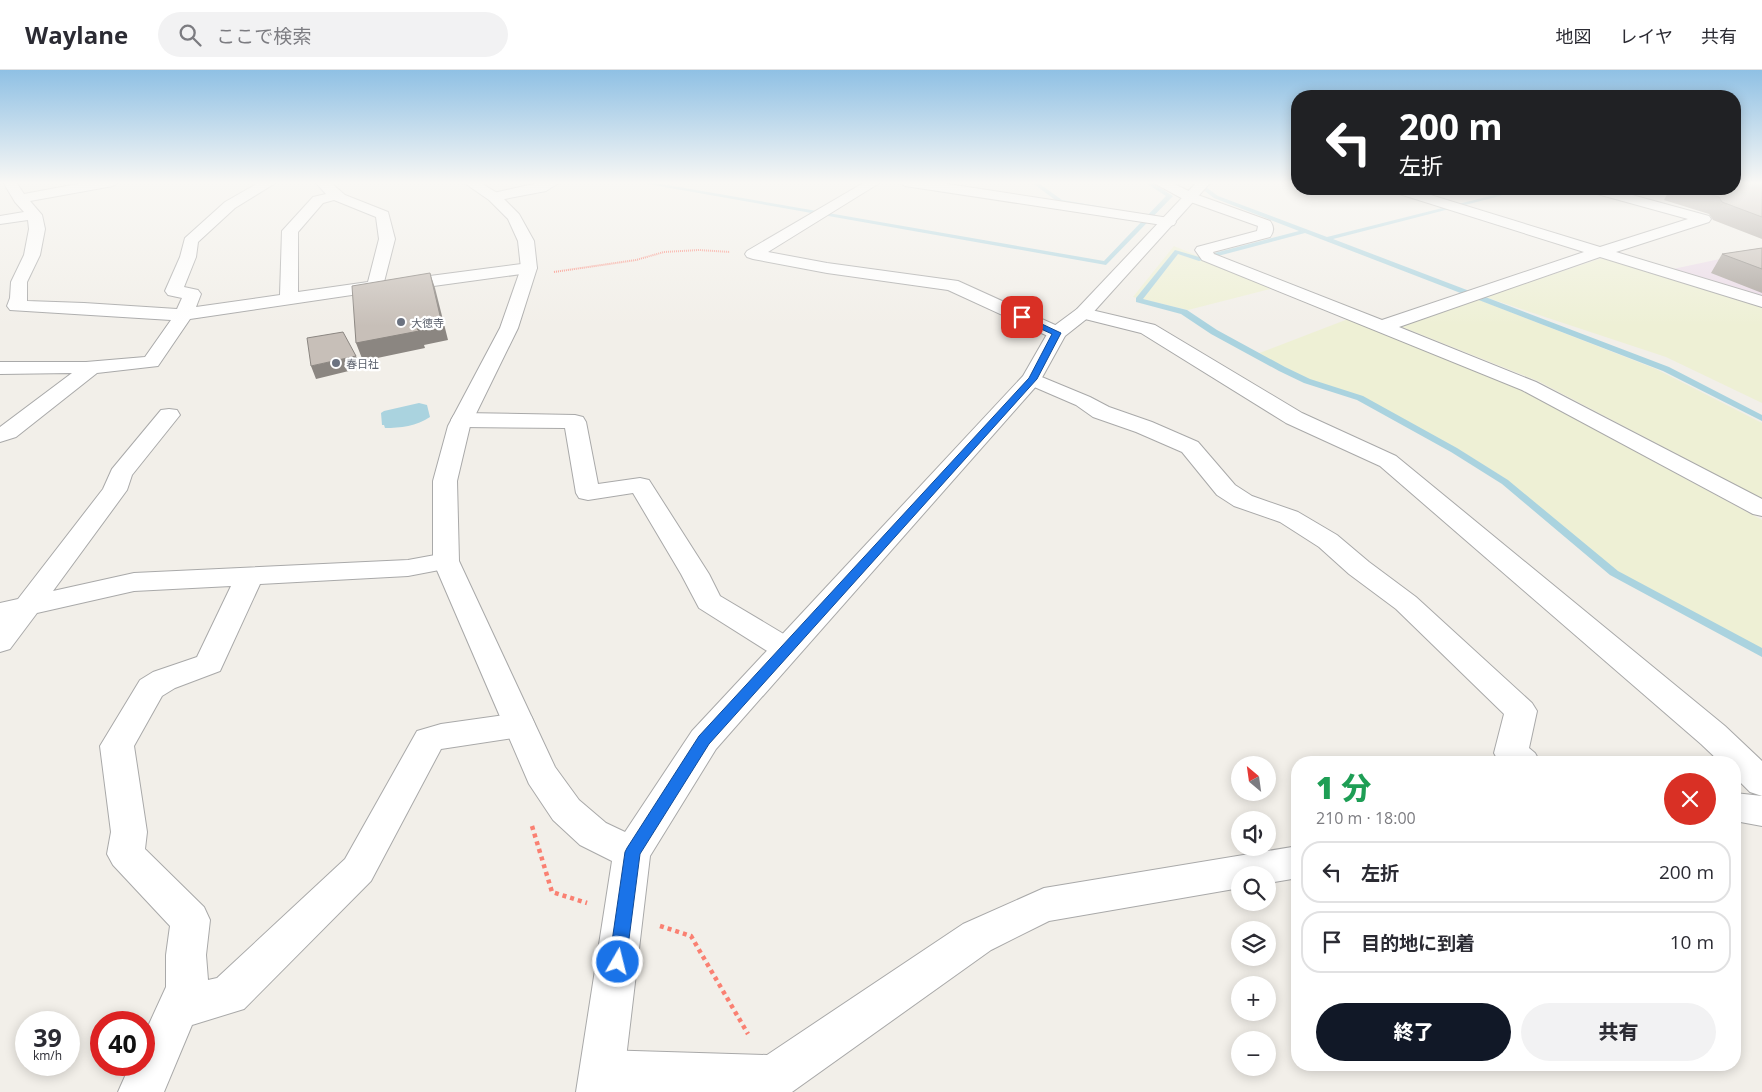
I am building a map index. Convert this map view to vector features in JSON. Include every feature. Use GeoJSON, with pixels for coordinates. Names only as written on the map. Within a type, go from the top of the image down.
{"type":"FeatureCollection","features":[{"type":"Feature","properties":{"kind":"street"},"geometry":{"type":"LineString","coordinates":[[8,307],[19,298],[20,282],[32,255],[37,230]]}},
{"type":"Feature","properties":{"kind":"street"},"geometry":{"type":"LineString","coordinates":[[0,368],[86,368],[151,362],[184,314],[192,294],[174,291],[188,257],[190,241],[203,230]]}},
{"type":"Feature","properties":{"kind":"street"},"geometry":{"type":"LineString","coordinates":[[289,299],[291,230]]}},
{"type":"Feature","properties":{"kind":"street"},"geometry":{"type":"LineString","coordinates":[[375,286],[388,239],[386,230]]}},
{"type":"Feature","properties":{"kind":"street"},"geometry":{"type":"LineString","coordinates":[[520,230],[526,241],[527,272],[509,328],[462,420],[446,481],[446,561],[541,774],[566,810],[594,834],[632,852]]}},
{"type":"Feature","properties":{"kind":"street"},"geometry":{"type":"LineString","coordinates":[[753,254],[794,230]]}},
{"type":"Feature","properties":{"kind":"street"},"geometry":{"type":"LineString","coordinates":[[1162,230],[1083,313],[1057,333],[1032,379],[704,740],[632,852],[600,1082],[778,1085],[977,937],[1044,905],[1291,863]]}},
{"type":"Feature","properties":{"kind":"street"},"geometry":{"type":"LineString","coordinates":[[1265,230],[1265,234],[1203,250],[1208,257],[1529,386],[1762,509]]}},
{"type":"Feature","properties":{"kind":"street"},"geometry":{"type":"LineString","coordinates":[[1532,230],[1762,302]]}},
{"type":"Feature","properties":{"kind":"street"},"geometry":{"type":"LineString","coordinates":[[1381,327],[1670,230]]}},
{"type":"Feature","properties":{"kind":"street"},"geometry":{"type":"LineString","coordinates":[[753,254],[827,268],[952,286],[1057,333]]}},
{"type":"Feature","properties":{"kind":"street"},"geometry":{"type":"LineString","coordinates":[[8,307],[184,314],[375,286],[378,288],[390,287],[527,272]]}},
{"type":"Feature","properties":{"kind":"street"},"geometry":{"type":"LineString","coordinates":[[1083,313],[1148,329],[1294,418],[1388,461],[1713,735],[1735,756]]}},
{"type":"Feature","properties":{"kind":"street"},"geometry":{"type":"LineString","coordinates":[[0,435],[8,432],[89,370],[86,368]]}},
{"type":"Feature","properties":{"kind":"street"},"geometry":{"type":"LineString","coordinates":[[1032,379],[1083,401],[1101,412],[1190,446],[1226,490],[1243,501],[1289,517],[1328,541],[1359,568],[1406,604],[1521,711],[1511,753],[1515,756]]}},
{"type":"Feature","properties":{"kind":"street"},"geometry":{"type":"LineString","coordinates":[[0,642],[115,490],[120,474],[169,415]]}},
{"type":"Feature","properties":{"kind":"street"},"geometry":{"type":"LineString","coordinates":[[462,420],[575,422],[588,493],[640,485],[695,574],[709,602],[786,649]]}},
{"type":"Feature","properties":{"kind":"street"},"geometry":{"type":"LineString","coordinates":[[0,612],[134,582],[408,568],[446,561]]}},
{"type":"Feature","properties":{"kind":"street"},"geometry":{"type":"LineString","coordinates":[[141,1092],[187,988],[186,955],[190,920],[126,854],[129,832],[118,746],[151,688],[164,680],[209,664],[249,577]]}},
{"type":"Feature","properties":{"kind":"street"},"geometry":{"type":"LineString","coordinates":[[178,1008],[229,995],[358,870],[429,740],[441,736],[520,725]]}},
{"type":"Feature","properties":{"kind":"street"},"geometry":{"type":"LineString","coordinates":[[1741,762],[1762,782]]}},
{"type":"Feature","properties":{"kind":"street"},"geometry":{"type":"LineString","coordinates":[[1741,808],[1762,811]]}},
{"type":"Feature","properties":{"kind":"path"},"geometry":{"type":"LineString","coordinates":[[527,272],[620,263],[664,252],[681,250],[753,254]]}},
{"type":"Feature","properties":{"kind":"path"},"geometry":{"type":"LineString","coordinates":[[691,936],[778,1085]]}},
{"type":"Feature","properties":{"kind":"shaded area"},"geometry":{"type":"Polygon","coordinates":[[[1762,250],[1762,299],[1673,269],[1762,250]]]}},
{"type":"Feature","properties":{"kind":"green space"},"geometry":{"type":"Polygon","coordinates":[[[1174,246],[1274,288],[1188,310],[1133,297],[1174,246]]]}},
{"type":"Feature","properties":{"kind":"green space"},"geometry":{"type":"Polygon","coordinates":[[[1605,257],[1762,304],[1762,403],[1666,357],[1485,297],[1605,257]]]}},
{"type":"Feature","properties":{"kind":"green space"},"geometry":{"type":"Polygon","coordinates":[[[1477,299],[1656,369],[1762,423],[1762,499],[1538,381],[1397,325],[1477,299]]]}},
{"type":"Feature","properties":{"kind":"green space"},"geometry":{"type":"Polygon","coordinates":[[[1348,319],[1521,390],[1762,520],[1762,649],[1629,579],[1583,546],[1506,479],[1463,452],[1357,395],[1309,380],[1257,354],[1348,319]]]}},
{"type":"Feature","properties":{"kind":"water"},"geometry":{"type":"Polygon","coordinates":[[[419,403],[427,405],[430,417],[420,423],[402,427],[385,428],[382,425],[381,413],[384,411],[419,403]]]}},
{"type":"Feature","properties":{"kind":"building"},"geometry":{"type":"Polygon","coordinates":[[[1762,248],[1762,269],[1722,254],[1762,248]]]}},
{"type":"Feature","properties":{"kind":"building"},"geometry":{"type":"Polygon","coordinates":[[[430,273],[442,324],[417,329],[419,331],[356,343],[352,286],[430,273]]]}},
{"type":"Feature","properties":{"kind":"building"},"geometry":{"type":"Polygon","coordinates":[[[343,332],[356,356],[311,366],[307,338],[343,332]]]}},
{"type":"Feature","properties":{"kind":"waterway"},"geometry":{"type":"LineString","coordinates":[[914,230],[1106,263],[1138,230]]}},
{"type":"Feature","properties":{"kind":"waterway"},"geometry":{"type":"LineString","coordinates":[[1302,230],[1306,231]]}},
{"type":"Feature","properties":{"kind":"waterway"},"geometry":{"type":"LineString","coordinates":[[1327,239],[1364,230]]}},
{"type":"Feature","properties":{"kind":"waterway"},"geometry":{"type":"LineString","coordinates":[[1306,231],[1666,369],[1762,418]]}},
{"type":"Feature","properties":{"kind":"waterway"},"geometry":{"type":"LineString","coordinates":[[1306,231],[1199,259],[1177,251],[1139,300],[1184,312],[1214,332],[1282,369],[1307,381],[1360,398],[1454,450],[1505,482],[1614,573],[1762,653]]}},
{"type":"Feature","properties":{"kind":"place","name":"大徳寺"},"geometry":{"type":"Point","coordinates":[401,322]}},
{"type":"Feature","properties":{"kind":"place","name":"春日社"},"geometry":{"type":"Point","coordinates":[336,363]}},
{"type":"Feature","properties":{"kind":"route"},"geometry":{"type":"LineString","coordinates":[[618,962],[632,852],[704,740],[1032,379],[1057,333],[1022,317]]}}]}
